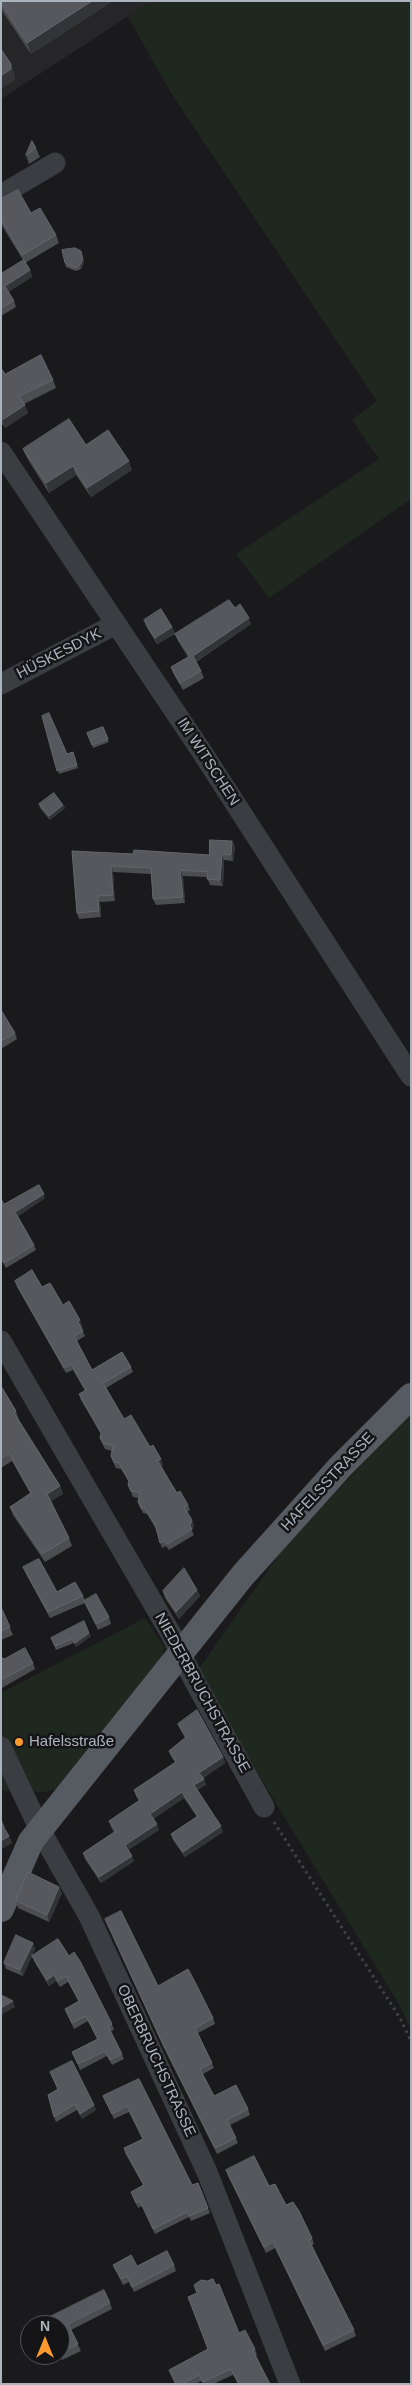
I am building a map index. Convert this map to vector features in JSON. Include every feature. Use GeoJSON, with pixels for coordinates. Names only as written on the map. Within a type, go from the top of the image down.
{"type":"FeatureCollection","features":[{"type":"Feature","properties":{"kind":"main road","name":"HAFELSSTRASSE"},"geometry":{"type":"LineString","coordinates":[[1,1909],[31,1842],[249,1568],[341,1466],[411,1396]]}},
{"type":"Feature","properties":{"kind":"street"},"geometry":{"type":"LineString","coordinates":[[1,196],[55,163]]}},
{"type":"Feature","properties":{"kind":"street","name":"IM WITSCHEN"},"geometry":{"type":"LineString","coordinates":[[1,452],[202,752],[411,1076]]}},
{"type":"Feature","properties":{"kind":"street","name":"HÜSKESDYK"},"geometry":{"type":"LineString","coordinates":[[1,684],[116,624]]}},
{"type":"Feature","properties":{"kind":"street","name":"NIEDERBRUCHSTRASSE"},"geometry":{"type":"LineString","coordinates":[[1,1341],[181,1654],[264,1807]]}},
{"type":"Feature","properties":{"kind":"street","name":"OBERBRUCHSTRASSE"},"geometry":{"type":"LineString","coordinates":[[1,1747],[40,1830],[89,1916],[208,2172],[290,2384]]}},
{"type":"Feature","properties":{"kind":"path"},"geometry":{"type":"LineString","coordinates":[[264,1807],[400,2018],[411,2041]]}},
{"type":"Feature","properties":{"kind":"shaded area"},"geometry":{"type":"Polygon","coordinates":[[[1,1],[152,1],[1,99],[1,1]]]}},
{"type":"Feature","properties":{"kind":"shaded area"},"geometry":{"type":"Polygon","coordinates":[[[152,1],[411,1],[411,499],[269,598],[236,554],[379,459],[352,420],[377,401],[171,93],[128,17],[152,1]]]}},
{"type":"Feature","properties":{"kind":"shaded area"},"geometry":{"type":"Polygon","coordinates":[[[411,1414],[411,2030],[399,2004],[196,1673],[290,1539],[411,1414]]]}},
{"type":"Feature","properties":{"kind":"shaded area"},"geometry":{"type":"Polygon","coordinates":[[[145,1618],[164,1647],[163,1657],[56,1789],[46,1792],[1,1791],[1,1693],[145,1618]]]}},
{"type":"Feature","properties":{"kind":"building"},"geometry":{"type":"Polygon","coordinates":[[[1,1],[92,1],[27,43],[1,1]]]}},
{"type":"Feature","properties":{"kind":"building"},"geometry":{"type":"Polygon","coordinates":[[[1,49],[11,64],[11,69],[1,76],[1,49]]]}},
{"type":"Feature","properties":{"kind":"building"},"geometry":{"type":"Polygon","coordinates":[[[32,141],[36,148],[26,155],[32,141]]]}},
{"type":"Feature","properties":{"kind":"building"},"geometry":{"type":"Polygon","coordinates":[[[18,190],[31,213],[40,208],[56,235],[22,255],[1,219],[1,199],[18,190]]]}},
{"type":"Feature","properties":{"kind":"building"},"geometry":{"type":"Polygon","coordinates":[[[75,248],[81,251],[83,260],[75,268],[65,263],[62,250],[75,248]]]}},
{"type":"Feature","properties":{"kind":"building"},"geometry":{"type":"Polygon","coordinates":[[[24,260],[30,270],[5,286],[14,301],[1,308],[1,274],[24,260]]]}},
{"type":"Feature","properties":{"kind":"building"},"geometry":{"type":"Polygon","coordinates":[[[41,355],[53,380],[19,396],[25,405],[2,420],[1,368],[5,374],[41,355]]]}},
{"type":"Feature","properties":{"kind":"building"},"geometry":{"type":"Polygon","coordinates":[[[69,419],[86,445],[108,430],[129,461],[87,488],[73,466],[46,483],[23,449],[69,419]]]}},
{"type":"Feature","properties":{"kind":"building"},"geometry":{"type":"Polygon","coordinates":[[[229,600],[235,608],[240,604],[249,618],[193,656],[201,671],[180,683],[171,667],[190,656],[175,634],[229,600]]]}},
{"type":"Feature","properties":{"kind":"building"},"geometry":{"type":"Polygon","coordinates":[[[161,609],[172,627],[155,638],[144,620],[161,609]]]}},
{"type":"Feature","properties":{"kind":"building"},"geometry":{"type":"Polygon","coordinates":[[[49,713],[67,754],[73,752],[77,765],[57,771],[42,716],[49,713]]]}},
{"type":"Feature","properties":{"kind":"building"},"geometry":{"type":"Polygon","coordinates":[[[103,727],[108,739],[92,745],[87,733],[103,727]]]}},
{"type":"Feature","properties":{"kind":"building"},"geometry":{"type":"Polygon","coordinates":[[[54,793],[63,805],[49,816],[39,804],[54,793]]]}},
{"type":"Feature","properties":{"kind":"building"},"geometry":{"type":"Polygon","coordinates":[[[210,840],[232,841],[231,855],[222,854],[220,880],[207,879],[208,872],[180,870],[183,897],[153,899],[151,868],[111,866],[113,895],[98,896],[99,911],[77,913],[72,851],[133,854],[134,850],[209,855],[210,840]]]}},
{"type":"Feature","properties":{"kind":"building"},"geometry":{"type":"Polygon","coordinates":[[[1,1010],[15,1033],[1,1041],[1,1010]]]}},
{"type":"Feature","properties":{"kind":"building"},"geometry":{"type":"Polygon","coordinates":[[[39,1185],[44,1194],[15,1212],[34,1245],[4,1263],[1,1257],[1,1199],[4,1204],[39,1185]]]}},
{"type":"Feature","properties":{"kind":"building"},"geometry":{"type":"Polygon","coordinates":[[[32,1270],[42,1287],[50,1283],[63,1305],[69,1301],[80,1320],[78,1322],[83,1331],[74,1336],[92,1370],[122,1352],[131,1367],[103,1383],[124,1419],[131,1415],[150,1447],[153,1445],[161,1459],[158,1461],[167,1477],[177,1493],[180,1491],[188,1505],[184,1507],[192,1520],[190,1526],[192,1529],[167,1544],[164,1541],[160,1543],[155,1524],[138,1502],[140,1493],[131,1491],[128,1485],[129,1481],[119,1463],[114,1462],[111,1456],[113,1446],[103,1443],[100,1438],[101,1433],[79,1394],[86,1390],[71,1364],[64,1368],[15,1281],[32,1270]]]}},
{"type":"Feature","properties":{"kind":"building"},"geometry":{"type":"Polygon","coordinates":[[[1,1386],[16,1411],[14,1413],[60,1486],[47,1494],[69,1538],[42,1554],[10,1507],[31,1493],[9,1453],[1,1458],[1,1386]]]}},
{"type":"Feature","properties":{"kind":"building"},"geometry":{"type":"Polygon","coordinates":[[[39,1559],[57,1592],[75,1582],[83,1596],[48,1612],[23,1567],[39,1559]]]}},
{"type":"Feature","properties":{"kind":"building"},"geometry":{"type":"Polygon","coordinates":[[[184,1568],[197,1590],[176,1612],[163,1591],[184,1568]]]}},
{"type":"Feature","properties":{"kind":"building"},"geometry":{"type":"Polygon","coordinates":[[[96,1594],[109,1617],[96,1624],[84,1601],[96,1594]]]}},
{"type":"Feature","properties":{"kind":"building"},"geometry":{"type":"Polygon","coordinates":[[[1,1607],[10,1627],[1,1631],[1,1607]]]}},
{"type":"Feature","properties":{"kind":"building"},"geometry":{"type":"Polygon","coordinates":[[[84,1621],[89,1633],[75,1643],[72,1639],[55,1646],[51,1638],[84,1621]]]}},
{"type":"Feature","properties":{"kind":"building"},"geometry":{"type":"Polygon","coordinates":[[[25,1648],[33,1663],[1,1680],[1,1658],[4,1659],[25,1648]]]}},
{"type":"Feature","properties":{"kind":"building"},"geometry":{"type":"Polygon","coordinates":[[[197,1710],[223,1757],[199,1773],[204,1779],[194,1785],[221,1826],[183,1852],[171,1834],[198,1816],[182,1792],[150,1814],[157,1824],[125,1845],[132,1856],[99,1877],[83,1853],[116,1831],[109,1821],[140,1800],[134,1790],[176,1762],[169,1751],[186,1737],[178,1724],[197,1710]]]}},
{"type":"Feature","properties":{"kind":"building"},"geometry":{"type":"Polygon","coordinates":[[[1,1823],[9,1836],[1,1841],[1,1823]]]}},
{"type":"Feature","properties":{"kind":"building"},"geometry":{"type":"Polygon","coordinates":[[[28,1872],[59,1887],[47,1915],[16,1901],[28,1872]]]}},
{"type":"Feature","properties":{"kind":"building"},"geometry":{"type":"Polygon","coordinates":[[[121,1911],[158,1986],[188,1969],[213,2018],[195,2028],[212,2063],[200,2069],[214,2096],[236,2085],[248,2109],[227,2120],[236,2138],[215,2148],[161,2040],[105,1919],[121,1911]]]}},
{"type":"Feature","properties":{"kind":"building"},"geometry":{"type":"Polygon","coordinates":[[[16,1935],[33,1943],[20,1970],[4,1963],[16,1935]]]}},
{"type":"Feature","properties":{"kind":"building"},"geometry":{"type":"Polygon","coordinates":[[[58,1939],[69,1956],[74,1952],[80,1961],[112,2024],[108,2026],[122,2054],[110,2060],[105,2051],[78,2064],[72,2052],[98,2039],[86,2016],[72,2023],[65,2009],[79,2001],[66,1976],[58,1981],[54,1975],[47,1980],[32,1956],[58,1939]]]}},
{"type":"Feature","properties":{"kind":"building"},"geometry":{"type":"Polygon","coordinates":[[[1,1995],[13,2001],[1,2008],[1,1995]]]}},
{"type":"Feature","properties":{"kind":"building"},"geometry":{"type":"Polygon","coordinates":[[[72,2061],[94,2105],[80,2114],[75,2104],[54,2117],[48,2095],[58,2089],[50,2072],[72,2061]]]}},
{"type":"Feature","properties":{"kind":"building"},"geometry":{"type":"Polygon","coordinates":[[[139,2079],[192,2185],[198,2183],[208,2208],[189,2216],[187,2212],[153,2229],[140,2201],[136,2203],[131,2192],[144,2185],[124,2148],[143,2139],[127,2106],[112,2114],[103,2096],[139,2079]]]}},
{"type":"Feature","properties":{"kind":"building"},"geometry":{"type":"Polygon","coordinates":[[[254,2156],[269,2186],[275,2184],[286,2205],[293,2202],[299,2211],[312,2238],[309,2240],[354,2330],[323,2345],[273,2242],[264,2247],[226,2170],[254,2156]]]}},
{"type":"Feature","properties":{"kind":"building"},"geometry":{"type":"Polygon","coordinates":[[[167,2251],[174,2265],[132,2287],[127,2276],[121,2279],[113,2265],[131,2255],[137,2266],[167,2251]]]}},
{"type":"Feature","properties":{"kind":"building"},"geometry":{"type":"Polygon","coordinates":[[[213,2279],[216,2285],[219,2284],[239,2333],[245,2330],[255,2349],[253,2351],[270,2384],[239,2384],[231,2369],[203,2382],[199,2375],[182,2384],[176,2384],[169,2370],[208,2349],[188,2297],[197,2293],[194,2285],[201,2280],[213,2279]]]}},
{"type":"Feature","properties":{"kind":"building"},"geometry":{"type":"Polygon","coordinates":[[[104,2290],[110,2303],[70,2323],[70,2315],[54,2315],[104,2290]]]}},
{"type":"Feature","properties":{"kind":"building"},"geometry":{"type":"Polygon","coordinates":[[[70,2328],[78,2344],[70,2348],[70,2328]]]}},
{"type":"Feature","properties":{"kind":"place","name":"Hafelsstraße"},"geometry":{"type":"Point","coordinates":[19,1742]}}]}
